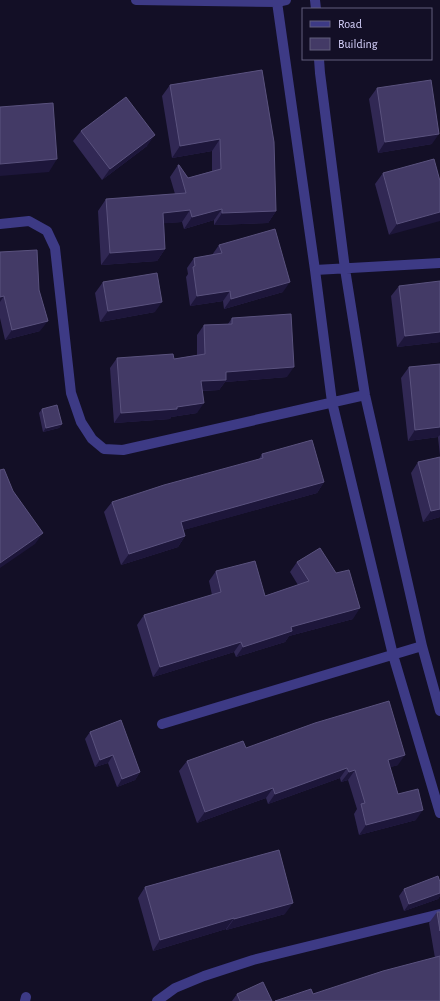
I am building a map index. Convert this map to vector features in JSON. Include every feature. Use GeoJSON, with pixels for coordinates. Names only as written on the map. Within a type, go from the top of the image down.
{"type":"FeatureCollection","features":[{"type":"Feature","properties":{"kind":"street"},"geometry":{"type":"LineString","coordinates":[[136,0],[281,1],[332,402],[393,655],[440,813]]}},
{"type":"Feature","properties":{"kind":"street"},"geometry":{"type":"LineString","coordinates":[[319,60],[345,269],[365,395],[422,646],[440,711]]}},
{"type":"Feature","properties":{"kind":"street"},"geometry":{"type":"LineString","coordinates":[[0,224],[29,221],[47,231],[56,248],[72,393],[81,422],[92,439],[104,449],[123,450],[365,395]]}},
{"type":"Feature","properties":{"kind":"street"},"geometry":{"type":"LineString","coordinates":[[315,270],[440,263]]}},
{"type":"Feature","properties":{"kind":"street"},"geometry":{"type":"LineString","coordinates":[[162,724],[422,646]]}},
{"type":"Feature","properties":{"kind":"street"},"geometry":{"type":"LineString","coordinates":[[157,1001],[175,988],[204,976],[253,960],[440,914]]}},
{"type":"Feature","properties":{"kind":"building"},"geometry":{"type":"Polygon","coordinates":[[[262,70],[274,142],[276,211],[222,213],[222,209],[192,217],[190,210],[163,213],[165,249],[110,253],[106,199],[186,193],[178,165],[188,178],[221,169],[220,139],[180,146],[170,85],[262,70]]]}},
{"type":"Feature","properties":{"kind":"building"},"geometry":{"type":"Polygon","coordinates":[[[431,80],[439,134],[385,142],[377,88],[431,80]]]}},
{"type":"Feature","properties":{"kind":"building"},"geometry":{"type":"Polygon","coordinates":[[[126,97],[155,135],[110,169],[81,131],[126,97]]]}},
{"type":"Feature","properties":{"kind":"building"},"geometry":{"type":"Polygon","coordinates":[[[53,103],[57,159],[0,164],[0,107],[53,103]]]}},
{"type":"Feature","properties":{"kind":"building"},"geometry":{"type":"Polygon","coordinates":[[[434,159],[440,181],[440,212],[397,224],[383,173],[434,159]]]}},
{"type":"Feature","properties":{"kind":"building"},"geometry":{"type":"Polygon","coordinates":[[[275,229],[290,282],[231,299],[230,291],[197,296],[193,267],[195,266],[194,258],[222,253],[219,245],[275,229]]]}},
{"type":"Feature","properties":{"kind":"building"},"geometry":{"type":"Polygon","coordinates":[[[37,250],[39,290],[48,321],[12,330],[4,296],[0,297],[0,252],[37,250]]]}},
{"type":"Feature","properties":{"kind":"building"},"geometry":{"type":"Polygon","coordinates":[[[157,273],[162,302],[108,311],[103,282],[157,273]]]}},
{"type":"Feature","properties":{"kind":"building"},"geometry":{"type":"Polygon","coordinates":[[[440,281],[440,332],[405,336],[399,286],[440,281]]]}},
{"type":"Feature","properties":{"kind":"building"},"geometry":{"type":"Polygon","coordinates":[[[291,314],[294,367],[226,372],[226,380],[201,381],[204,403],[177,407],[177,409],[121,413],[117,358],[173,354],[174,359],[205,354],[204,325],[232,324],[232,318],[291,314]]]}},
{"type":"Feature","properties":{"kind":"building"},"geometry":{"type":"Polygon","coordinates":[[[440,364],[440,427],[415,430],[409,367],[440,364]]]}},
{"type":"Feature","properties":{"kind":"building"},"geometry":{"type":"Polygon","coordinates":[[[57,405],[62,424],[46,428],[42,409],[57,405]]]}},
{"type":"Feature","properties":{"kind":"building"},"geometry":{"type":"Polygon","coordinates":[[[312,440],[324,482],[181,522],[185,536],[129,554],[112,502],[164,485],[263,458],[262,454],[312,440]]]}},
{"type":"Feature","properties":{"kind":"building"},"geometry":{"type":"Polygon","coordinates":[[[440,457],[440,509],[431,511],[418,462],[440,457]]]}},
{"type":"Feature","properties":{"kind":"building"},"geometry":{"type":"Polygon","coordinates":[[[4,469],[13,491],[43,533],[0,563],[0,470],[4,469]]]}},
{"type":"Feature","properties":{"kind":"building"},"geometry":{"type":"Polygon","coordinates":[[[320,548],[336,573],[349,570],[360,608],[291,627],[292,631],[243,647],[241,642],[160,667],[144,615],[221,592],[216,571],[255,561],[265,596],[309,581],[297,562],[320,548]]]}},
{"type":"Feature","properties":{"kind":"building"},"geometry":{"type":"Polygon","coordinates":[[[389,701],[405,755],[388,760],[398,794],[418,789],[423,810],[366,825],[361,804],[365,803],[355,770],[349,772],[347,768],[275,794],[273,788],[205,812],[187,761],[243,741],[246,748],[315,723],[389,701]]]}},
{"type":"Feature","properties":{"kind":"building"},"geometry":{"type":"Polygon","coordinates":[[[121,720],[140,772],[122,779],[113,755],[100,760],[90,732],[121,720]]]}},
{"type":"Feature","properties":{"kind":"building"},"geometry":{"type":"Polygon","coordinates":[[[279,850],[293,903],[234,918],[160,940],[145,887],[279,850]]]}},
{"type":"Feature","properties":{"kind":"building"},"geometry":{"type":"Polygon","coordinates":[[[438,876],[440,882],[440,893],[409,904],[404,889],[438,876]]]}},
{"type":"Feature","properties":{"kind":"building"},"geometry":{"type":"Polygon","coordinates":[[[437,912],[440,912],[440,931],[437,912]]]}},
{"type":"Feature","properties":{"kind":"building"},"geometry":{"type":"Polygon","coordinates":[[[440,956],[440,1001],[275,1001],[311,989],[313,994],[383,971],[440,956]]]}},
{"type":"Feature","properties":{"kind":"building"},"geometry":{"type":"Polygon","coordinates":[[[263,982],[272,1001],[240,1001],[237,994],[263,982]]]}}]}
